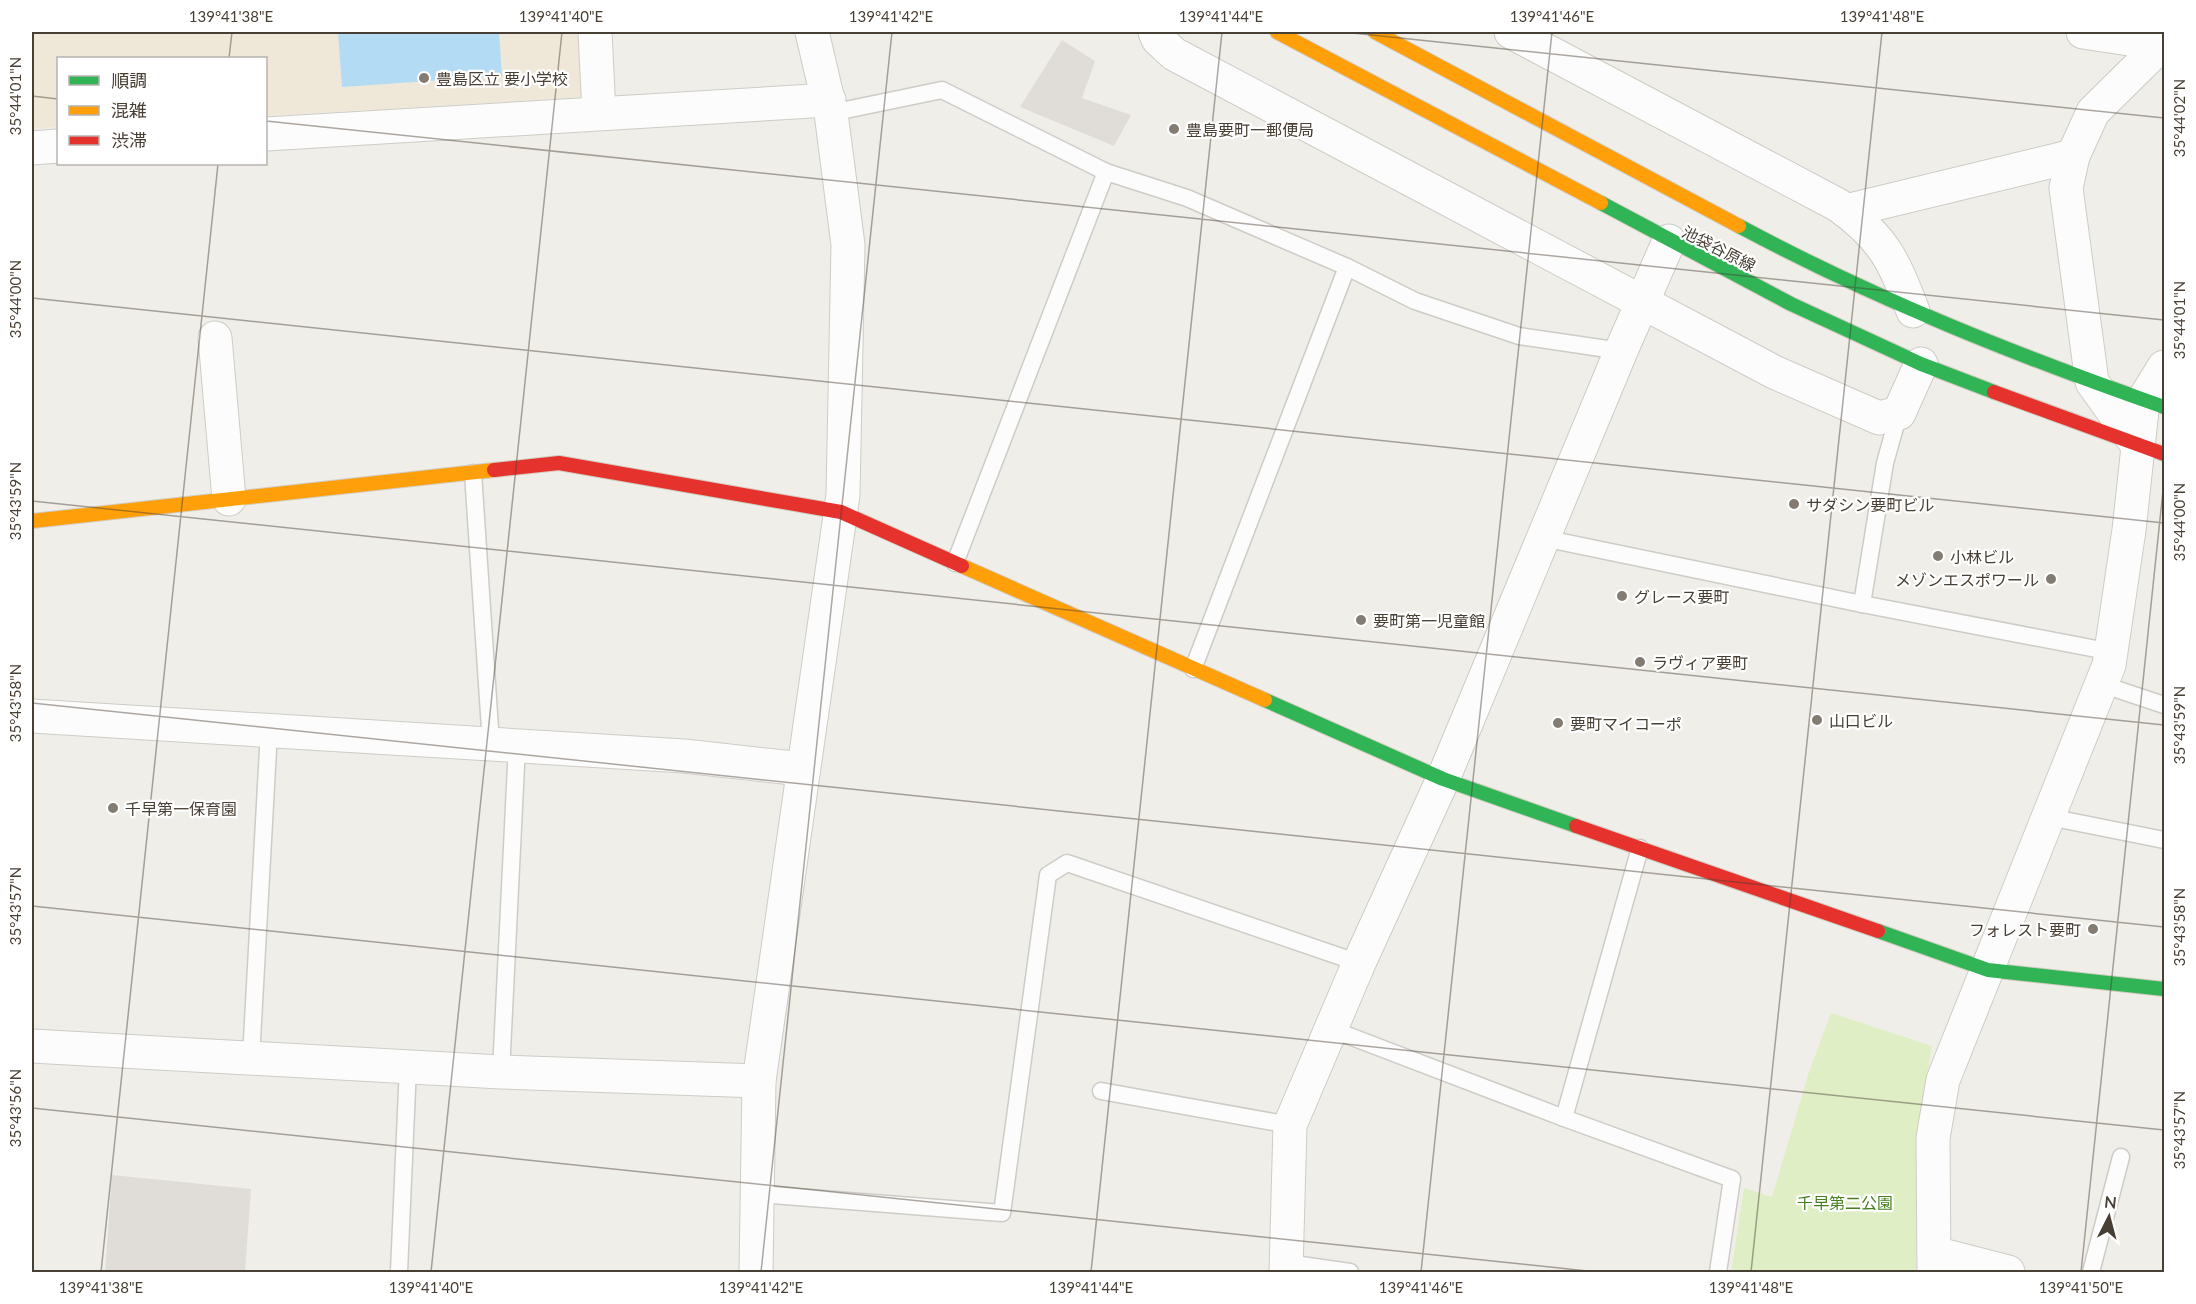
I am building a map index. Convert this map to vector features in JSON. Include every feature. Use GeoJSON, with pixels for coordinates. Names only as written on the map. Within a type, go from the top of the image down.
{"type":"FeatureCollection","features":[{"type":"Feature","properties":{"kind":"street"},"geometry":{"type":"LineString","coordinates":[[594,32],[599,113]]}},
{"type":"Feature","properties":{"kind":"street"},"geometry":{"type":"LineString","coordinates":[[756,1272],[759,1081],[843,495],[848,244],[830,107],[812,32]]}},
{"type":"Feature","properties":{"kind":"street"},"geometry":{"type":"LineString","coordinates":[[1155,32],[1158,39],[1174,54],[1774,372],[1879,418],[1899,413],[1921,364]]}},
{"type":"Feature","properties":{"kind":"street","name":"池袋谷原線"},"geometry":{"type":"LineString","coordinates":[[1276,32],[1791,304],[1921,364],[2151,450]]}},
{"type":"Feature","properties":{"kind":"street","name":"池袋谷原線"},"geometry":{"type":"LineString","coordinates":[[1375,32],[1786,251],[1913,311],[2154,404]]}},
{"type":"Feature","properties":{"kind":"street"},"geometry":{"type":"LineString","coordinates":[[1511,32],[1846,211],[1883,245],[1896,269],[1913,311]]}},
{"type":"Feature","properties":{"kind":"street"},"geometry":{"type":"LineString","coordinates":[[2083,32],[2163,43]]}},
{"type":"Feature","properties":{"kind":"street"},"geometry":{"type":"LineString","coordinates":[[2151,450],[2092,382],[2066,188],[2073,156],[2093,112],[2163,43]]}},
{"type":"Feature","properties":{"kind":"street"},"geometry":{"type":"LineString","coordinates":[[267,134],[599,113],[830,107]]}},
{"type":"Feature","properties":{"kind":"street"},"geometry":{"type":"LineString","coordinates":[[32,148],[57,146]]}},
{"type":"Feature","properties":{"kind":"street"},"geometry":{"type":"LineString","coordinates":[[1846,211],[2073,156]]}},
{"type":"Feature","properties":{"kind":"street"},"geometry":{"type":"LineString","coordinates":[[1287,1268],[1290,1125],[1359,963],[1443,779],[1669,241]]}},
{"type":"Feature","properties":{"kind":"street"},"geometry":{"type":"LineString","coordinates":[[215,338],[229,499]]}},
{"type":"Feature","properties":{"kind":"street"},"geometry":{"type":"LineString","coordinates":[[2008,1272],[1934,1263],[1933,1138],[1943,1080],[2102,684],[2112,652],[2151,450],[2154,404],[2164,367]]}},
{"type":"Feature","properties":{"kind":"street"},"geometry":{"type":"LineString","coordinates":[[32,521],[559,463],[840,512],[1443,779],[1988,970],[2164,989]]}},
{"type":"Feature","properties":{"kind":"street"},"geometry":{"type":"LineString","coordinates":[[32,716],[684,756],[802,770]]}},
{"type":"Feature","properties":{"kind":"street"},"geometry":{"type":"LineString","coordinates":[[32,1046],[501,1072],[759,1081]]}},
{"type":"Feature","properties":{"kind":"lane"},"geometry":{"type":"LineString","coordinates":[[830,107],[942,90],[1106,172],[1187,198],[1347,267],[1415,301],[1519,336],[1621,351]]}},
{"type":"Feature","properties":{"kind":"lane"},"geometry":{"type":"LineString","coordinates":[[955,562],[1106,172]]}},
{"type":"Feature","properties":{"kind":"lane"},"geometry":{"type":"LineString","coordinates":[[1194,669],[1347,267]]}},
{"type":"Feature","properties":{"kind":"lane"},"geometry":{"type":"LineString","coordinates":[[1862,604],[1885,463],[1899,413]]}},
{"type":"Feature","properties":{"kind":"lane"},"geometry":{"type":"LineString","coordinates":[[473,473],[504,745],[501,1072]]}},
{"type":"Feature","properties":{"kind":"lane"},"geometry":{"type":"LineString","coordinates":[[1543,538],[1862,604],[2112,652]]}},
{"type":"Feature","properties":{"kind":"lane"},"geometry":{"type":"LineString","coordinates":[[2102,684],[2164,705]]}},
{"type":"Feature","properties":{"kind":"lane"},"geometry":{"type":"LineString","coordinates":[[251,1058],[268,731]]}},
{"type":"Feature","properties":{"kind":"lane"},"geometry":{"type":"LineString","coordinates":[[2049,818],[2164,840]]}},
{"type":"Feature","properties":{"kind":"lane"},"geometry":{"type":"LineString","coordinates":[[1564,1118],[1640,848]]}},
{"type":"Feature","properties":{"kind":"lane"},"geometry":{"type":"LineString","coordinates":[[758,1194],[1002,1213],[1048,875],[1067,863],[1359,963]]}},
{"type":"Feature","properties":{"kind":"lane"},"geometry":{"type":"LineString","coordinates":[[1331,1029],[1732,1179],[1718,1272]]}},
{"type":"Feature","properties":{"kind":"lane"},"geometry":{"type":"LineString","coordinates":[[399,1272],[408,1066]]}},
{"type":"Feature","properties":{"kind":"lane"},"geometry":{"type":"LineString","coordinates":[[1101,1091],[1290,1125]]}},
{"type":"Feature","properties":{"kind":"lane"},"geometry":{"type":"LineString","coordinates":[[2091,1272],[2121,1157]]}},
{"type":"Feature","properties":{"kind":"lane"},"geometry":{"type":"LineString","coordinates":[[1287,1268],[1350,1272]]}},
{"type":"Feature","properties":{"kind":"shaded area","name":"豊島区立 要小学校"},"geometry":{"type":"Polygon","coordinates":[[[32,32],[578,32],[583,97],[267,116],[267,57],[57,57],[57,127],[32,129],[32,32]]]}},
{"type":"Feature","properties":{"kind":"shaded area"},"geometry":{"type":"Polygon","coordinates":[[[1062,40],[1095,61],[1082,98],[1131,115],[1114,146],[1020,107],[1062,40]]]}},
{"type":"Feature","properties":{"kind":"shaded area"},"geometry":{"type":"Polygon","coordinates":[[[112,1175],[251,1189],[245,1272],[105,1272],[112,1175]]]}},
{"type":"Feature","properties":{"kind":"green space","name":"千早第二公園"},"geometry":{"type":"Polygon","coordinates":[[[1831,1013],[1932,1046],[1917,1140],[1916,1272],[1731,1272],[1744,1188],[1772,1197],[1809,1072],[1831,1013]]]}},
{"type":"Feature","properties":{"kind":"water"},"geometry":{"type":"Polygon","coordinates":[[[338,32],[499,32],[502,76],[342,87],[338,32]]]}},
{"type":"Feature","properties":{"kind":"traffic: fast"},"geometry":{"type":"LineString","coordinates":[[1601,203],[1791,304],[1921,364],[1994,392]]}},
{"type":"Feature","properties":{"kind":"traffic: fast"},"geometry":{"type":"LineString","coordinates":[[1739,226],[1842,278],[1948,325],[2164,407]]}},
{"type":"Feature","properties":{"kind":"traffic: fast"},"geometry":{"type":"LineString","coordinates":[[1265,700],[1443,779],[1576,826]]}},
{"type":"Feature","properties":{"kind":"traffic: fast"},"geometry":{"type":"LineString","coordinates":[[1878,931],[1988,970],[2164,989]]}},
{"type":"Feature","properties":{"kind":"traffic: slow"},"geometry":{"type":"LineString","coordinates":[[1277,32],[1601,203]]}},
{"type":"Feature","properties":{"kind":"traffic: slow"},"geometry":{"type":"LineString","coordinates":[[1375,32],[1739,226]]}},
{"type":"Feature","properties":{"kind":"traffic: slow"},"geometry":{"type":"LineString","coordinates":[[32,521],[494,470]]}},
{"type":"Feature","properties":{"kind":"traffic: slow"},"geometry":{"type":"LineString","coordinates":[[962,566],[1265,700]]}},
{"type":"Feature","properties":{"kind":"traffic: jam"},"geometry":{"type":"LineString","coordinates":[[1994,392],[2164,454]]}},
{"type":"Feature","properties":{"kind":"traffic: jam"},"geometry":{"type":"LineString","coordinates":[[494,470],[559,463],[841,512],[962,566]]}},
{"type":"Feature","properties":{"kind":"traffic: jam"},"geometry":{"type":"LineString","coordinates":[[1576,826],[1878,931]]}},
{"type":"Feature","properties":{"kind":"place","name":"豊島区立 要小学校"},"geometry":{"type":"Point","coordinates":[424,78]}},
{"type":"Feature","properties":{"kind":"place","name":"豊島要町一郵便局"},"geometry":{"type":"Point","coordinates":[1174,129]}},
{"type":"Feature","properties":{"kind":"place","name":"サダシン要町ビル"},"geometry":{"type":"Point","coordinates":[1794,504]}},
{"type":"Feature","properties":{"kind":"place","name":"小林ビル"},"geometry":{"type":"Point","coordinates":[1938,556]}},
{"type":"Feature","properties":{"kind":"place","name":"メゾンエスポワール"},"geometry":{"type":"Point","coordinates":[2051,579]}},
{"type":"Feature","properties":{"kind":"place","name":"グレース要町"},"geometry":{"type":"Point","coordinates":[1622,596]}},
{"type":"Feature","properties":{"kind":"place","name":"要町第一児童館"},"geometry":{"type":"Point","coordinates":[1361,620]}},
{"type":"Feature","properties":{"kind":"place","name":"ラヴィア要町"},"geometry":{"type":"Point","coordinates":[1640,662]}},
{"type":"Feature","properties":{"kind":"place","name":"山口ビル"},"geometry":{"type":"Point","coordinates":[1817,720]}},
{"type":"Feature","properties":{"kind":"place","name":"要町マイコーポ"},"geometry":{"type":"Point","coordinates":[1558,723]}},
{"type":"Feature","properties":{"kind":"place","name":"千早第一保育園"},"geometry":{"type":"Point","coordinates":[113,808]}},
{"type":"Feature","properties":{"kind":"place","name":"フォレスト要町"},"geometry":{"type":"Point","coordinates":[2093,929]}}]}
